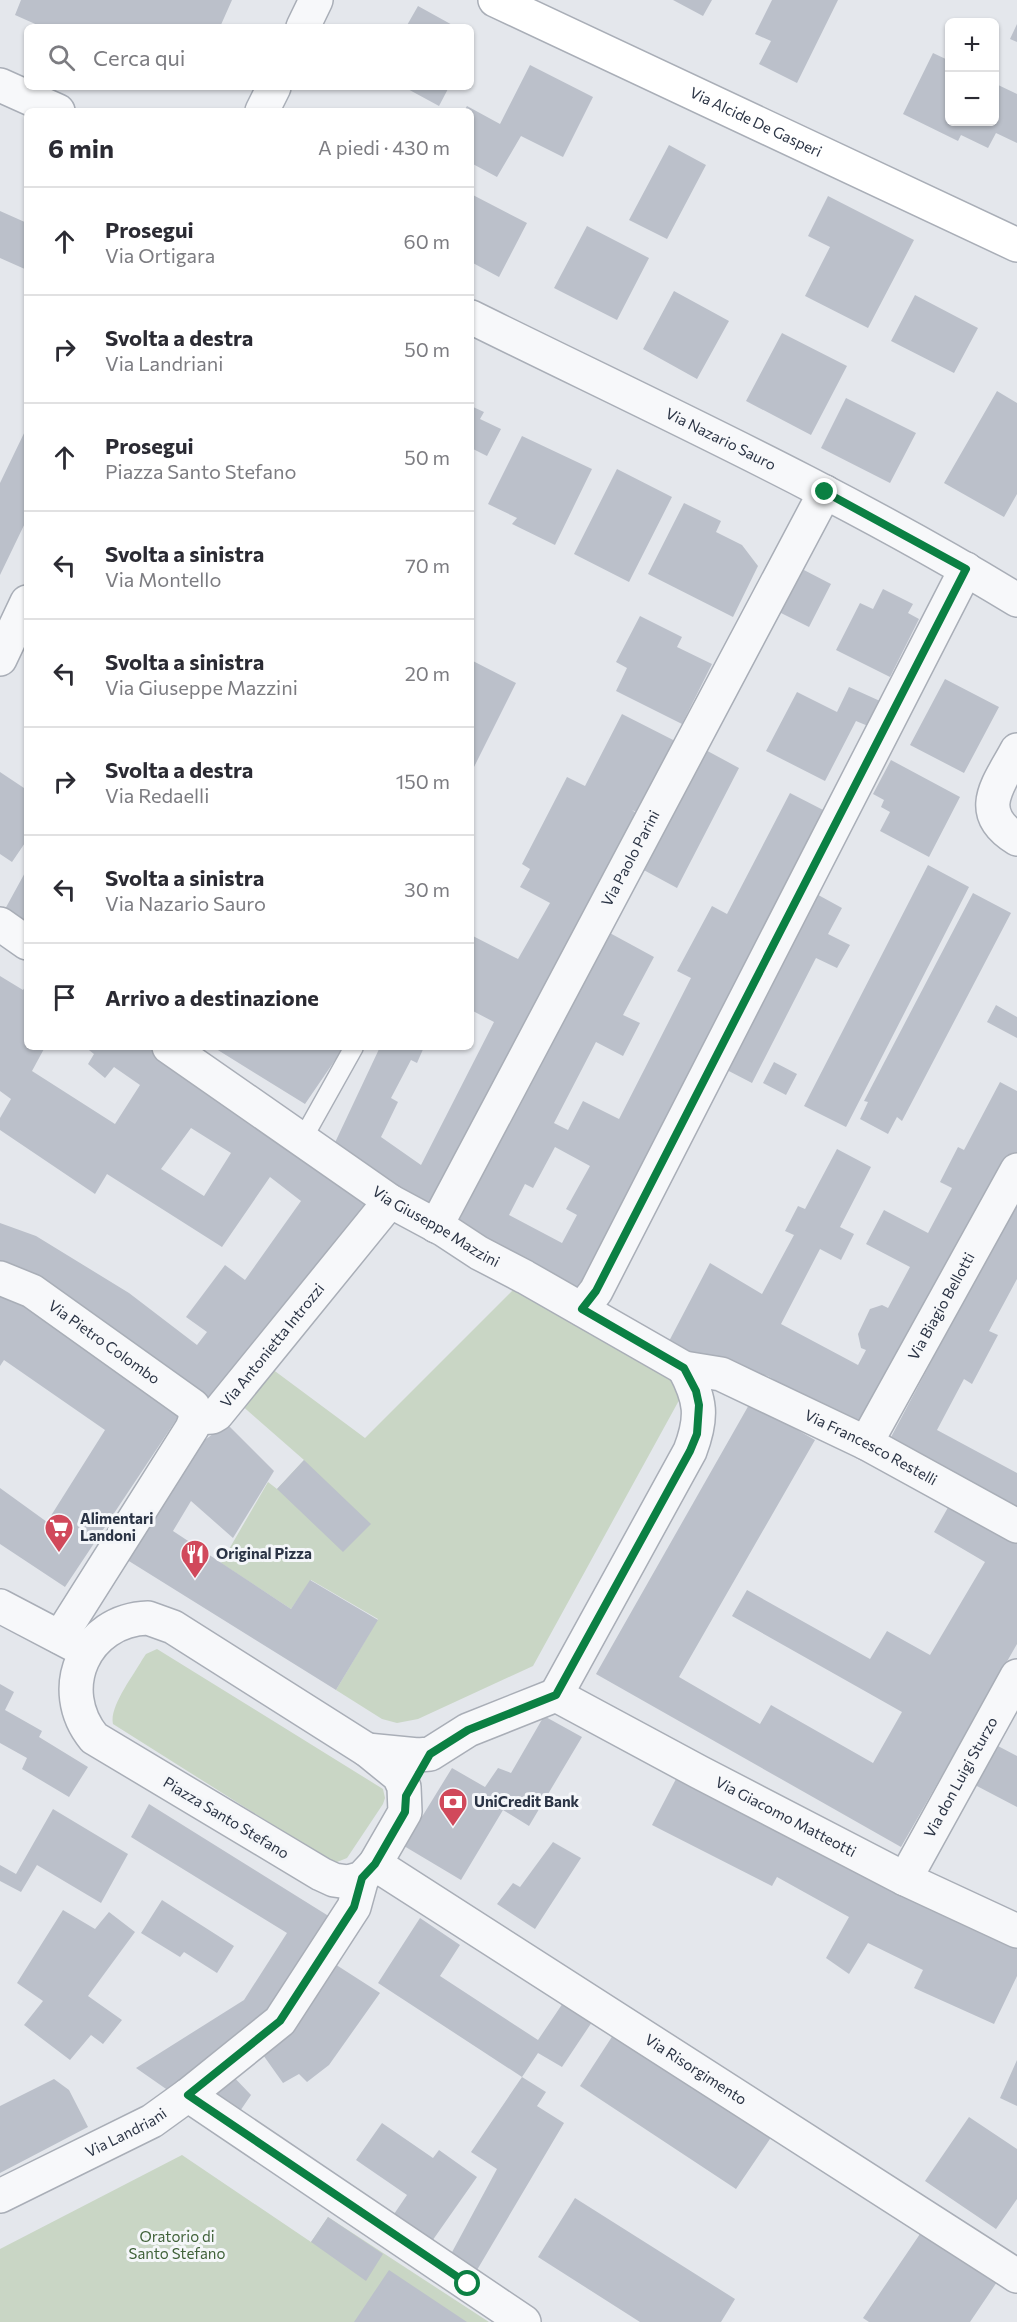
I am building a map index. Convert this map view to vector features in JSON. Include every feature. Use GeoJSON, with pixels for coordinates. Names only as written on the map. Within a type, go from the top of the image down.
{"type":"FeatureCollection","features":[{"type":"Feature","properties":{"kind":"street"},"geometry":{"type":"LineString","coordinates":[[304,24],[316,0]]}},
{"type":"Feature","properties":{"kind":"street","name":"Via Alcide De Gasperi"},"geometry":{"type":"LineString","coordinates":[[495,0],[1017,245]]}},
{"type":"Feature","properties":{"kind":"street"},"geometry":{"type":"LineString","coordinates":[[0,85],[51,108]]}},
{"type":"Feature","properties":{"kind":"street"},"geometry":{"type":"LineString","coordinates":[[264,108],[272,90]]}},
{"type":"Feature","properties":{"kind":"street","name":"Via Nazario Sauro"},"geometry":{"type":"LineString","coordinates":[[474,318],[825,492],[966,569],[1017,600]]}},
{"type":"Feature","properties":{"kind":"street","name":"Via Paolo Parini"},"geometry":{"type":"LineString","coordinates":[[436,1226],[825,492]]}},
{"type":"Feature","properties":{"kind":"street"},"geometry":{"type":"LineString","coordinates":[[582,1309],[596,1291],[966,569]]}},
{"type":"Feature","properties":{"kind":"street"},"geometry":{"type":"LineString","coordinates":[[0,659],[24,608]]}},
{"type":"Feature","properties":{"kind":"street"},"geometry":{"type":"LineString","coordinates":[[1017,750],[995,792],[992,806],[1000,826],[1017,839]]}},
{"type":"Feature","properties":{"kind":"street"},"geometry":{"type":"LineString","coordinates":[[0,924],[24,941]]}},
{"type":"Feature","properties":{"kind":"street","name":"Via Giuseppe Mazzini"},"geometry":{"type":"LineString","coordinates":[[173,1050],[390,1201],[684,1368],[721,1374]]}},
{"type":"Feature","properties":{"kind":"street","name":"Via Biagio Bellotti"},"geometry":{"type":"LineString","coordinates":[[866,1443],[1017,1170]]}},
{"type":"Feature","properties":{"kind":"street","name":"Via Antonietta Introzzi"},"geometry":{"type":"LineString","coordinates":[[196,1418],[212,1417],[217,1414],[390,1201]]}},
{"type":"Feature","properties":{"kind":"street","name":"Via Pietro Colombo"},"geometry":{"type":"LineString","coordinates":[[0,1278],[32,1291],[193,1406],[196,1418]]}},
{"type":"Feature","properties":{"kind":"street"},"geometry":{"type":"LineString","coordinates":[[368,1871],[405,1812],[406,1796],[430,1754],[468,1730],[556,1695],[690,1451],[697,1434],[699,1405],[696,1391],[684,1368]]}},
{"type":"Feature","properties":{"kind":"street","name":"Via Francesco Restelli"},"geometry":{"type":"LineString","coordinates":[[721,1374],[866,1443],[1017,1526]]}},
{"type":"Feature","properties":{"kind":"street"},"geometry":{"type":"LineString","coordinates":[[0,1606],[74,1645],[196,1418]]}},
{"type":"Feature","properties":{"kind":"street","name":"Piazza Santo Stefano"},"geometry":{"type":"LineString","coordinates":[[368,1871],[348,1882],[334,1880],[321,1874],[100,1743],[85,1725],[75,1699],[74,1645],[99,1637],[124,1621],[141,1618],[156,1619],[174,1627],[367,1750],[399,1776],[406,1796]]}},
{"type":"Feature","properties":{"kind":"street","name":"Via don Luigi Sturzo"},"geometry":{"type":"LineString","coordinates":[[905,1879],[1017,1676]]}},
{"type":"Feature","properties":{"kind":"street","name":"Via Giacomo Matteotti"},"geometry":{"type":"LineString","coordinates":[[556,1695],[905,1879],[1017,1931]]}},
{"type":"Feature","properties":{"kind":"street","name":"Piazza Santo Stefano"},"geometry":{"type":"LineString","coordinates":[[367,1750],[430,1754]]}},
{"type":"Feature","properties":{"kind":"street","name":"Via Landriani"},"geometry":{"type":"LineString","coordinates":[[0,2196],[152,2121],[280,2021],[354,1907],[368,1871]]}},
{"type":"Feature","properties":{"kind":"street","name":"Via Risorgimento"},"geometry":{"type":"LineString","coordinates":[[368,1871],[827,2153],[1017,2276]]}},
{"type":"Feature","properties":{"kind":"street"},"geometry":{"type":"LineString","coordinates":[[188,2095],[524,2322]]}},
{"type":"Feature","properties":{"kind":"lane"},"geometry":{"type":"LineString","coordinates":[[302,1140],[352,1050]]}},
{"type":"Feature","properties":{"kind":"green space"},"geometry":{"type":"Polygon","coordinates":[[[513,1290],[688,1384],[533,1666],[418,1719],[397,1723],[382,1719],[336,1690],[378,1619],[311,1580],[291,1609],[221,1563],[268,1482],[277,1489],[304,1460],[231,1396],[260,1360],[365,1438],[513,1290]]]}},
{"type":"Feature","properties":{"kind":"green space"},"geometry":{"type":"Polygon","coordinates":[[[157,1649],[383,1789],[385,1798],[383,1804],[347,1858],[337,1862],[330,1861],[113,1724],[115,1709],[123,1692],[146,1654],[157,1649]]]}},
{"type":"Feature","properties":{"kind":"green space","name":"Oratorio di Santo Stefano"},"geometry":{"type":"Polygon","coordinates":[[[182,2155],[311,2242],[328,2217],[489,2322],[0,2322],[0,2249],[182,2155]]]}},
{"type":"Feature","properties":{"kind":"building"},"geometry":{"type":"Polygon","coordinates":[[[21,0],[232,0],[221,24],[35,24],[15,15],[21,0]]]}},
{"type":"Feature","properties":{"kind":"building"},"geometry":{"type":"Polygon","coordinates":[[[673,0],[712,0],[703,16],[673,0]]]}},
{"type":"Feature","properties":{"kind":"building"},"geometry":{"type":"Polygon","coordinates":[[[772,0],[838,0],[797,83],[759,64],[771,41],[755,34],[772,0]]]}},
{"type":"Feature","properties":{"kind":"building"},"geometry":{"type":"Polygon","coordinates":[[[418,6],[451,24],[408,24],[418,6]]]}},
{"type":"Feature","properties":{"kind":"building"},"geometry":{"type":"Polygon","coordinates":[[[1017,24],[1017,42],[1010,39],[1017,24]]]}},
{"type":"Feature","properties":{"kind":"building"},"geometry":{"type":"Polygon","coordinates":[[[933,53],[945,59],[945,126],[999,126],[999,85],[1017,94],[1017,143],[996,133],[988,148],[961,135],[958,141],[903,114],[933,53]]]}},
{"type":"Feature","properties":{"kind":"building"},"geometry":{"type":"Polygon","coordinates":[[[530,65],[593,97],[563,157],[521,136],[497,177],[474,165],[474,110],[500,124],[530,65]]]}},
{"type":"Feature","properties":{"kind":"building"},"geometry":{"type":"Polygon","coordinates":[[[410,90],[447,90],[439,106],[410,90]]]}},
{"type":"Feature","properties":{"kind":"building"},"geometry":{"type":"Polygon","coordinates":[[[669,145],[706,165],[667,239],[629,220],[669,145]]]}},
{"type":"Feature","properties":{"kind":"building"},"geometry":{"type":"Polygon","coordinates":[[[474,196],[527,223],[499,277],[474,264],[474,196]]]}},
{"type":"Feature","properties":{"kind":"building"},"geometry":{"type":"Polygon","coordinates":[[[828,196],[914,240],[868,328],[805,296],[830,247],[808,236],[828,196]]]}},
{"type":"Feature","properties":{"kind":"building"},"geometry":{"type":"Polygon","coordinates":[[[0,211],[24,222],[24,269],[0,258],[0,211]]]}},
{"type":"Feature","properties":{"kind":"building"},"geometry":{"type":"Polygon","coordinates":[[[587,226],[649,258],[617,320],[554,288],[587,226]]]}},
{"type":"Feature","properties":{"kind":"building"},"geometry":{"type":"Polygon","coordinates":[[[674,291],[729,321],[697,379],[643,349],[674,291]]]}},
{"type":"Feature","properties":{"kind":"building"},"geometry":{"type":"Polygon","coordinates":[[[915,295],[978,328],[954,373],[891,341],[915,295]]]}},
{"type":"Feature","properties":{"kind":"building"},"geometry":{"type":"Polygon","coordinates":[[[782,333],[847,366],[811,435],[746,401],[782,333]]]}},
{"type":"Feature","properties":{"kind":"building"},"geometry":{"type":"Polygon","coordinates":[[[997,391],[1017,403],[1017,494],[1004,517],[944,483],[997,391]]]}},
{"type":"Feature","properties":{"kind":"building"},"geometry":{"type":"Polygon","coordinates":[[[846,398],[916,433],[890,483],[821,448],[846,398]]]}},
{"type":"Feature","properties":{"kind":"building"},"geometry":{"type":"Polygon","coordinates":[[[474,407],[484,412],[480,419],[501,429],[487,456],[474,450],[474,407]]]}},
{"type":"Feature","properties":{"kind":"building"},"geometry":{"type":"Polygon","coordinates":[[[24,433],[24,525],[0,575],[0,483],[24,433]]]}},
{"type":"Feature","properties":{"kind":"building"},"geometry":{"type":"Polygon","coordinates":[[[522,436],[592,469],[555,545],[512,524],[517,518],[488,504],[522,436]]]}},
{"type":"Feature","properties":{"kind":"building"},"geometry":{"type":"Polygon","coordinates":[[[617,469],[672,497],[629,582],[574,554],[617,469]]]}},
{"type":"Feature","properties":{"kind":"building"},"geometry":{"type":"Polygon","coordinates":[[[684,503],[721,521],[716,532],[742,545],[758,566],[733,617],[648,574],[684,503]]]}},
{"type":"Feature","properties":{"kind":"building"},"geometry":{"type":"Polygon","coordinates":[[[802,569],[831,584],[809,627],[779,612],[802,569]]]}},
{"type":"Feature","properties":{"kind":"building"},"geometry":{"type":"Polygon","coordinates":[[[883,589],[913,604],[908,613],[919,619],[890,677],[836,650],[860,603],[873,609],[883,589]]]}},
{"type":"Feature","properties":{"kind":"building"},"geometry":{"type":"Polygon","coordinates":[[[640,616],[682,637],[677,647],[712,664],[682,724],[616,691],[627,668],[616,662],[640,616]]]}},
{"type":"Feature","properties":{"kind":"building"},"geometry":{"type":"Polygon","coordinates":[[[474,662],[516,683],[474,767],[474,662]]]}},
{"type":"Feature","properties":{"kind":"building"},"geometry":{"type":"Polygon","coordinates":[[[945,679],[999,707],[964,773],[910,745],[945,679]]]}},
{"type":"Feature","properties":{"kind":"building"},"geometry":{"type":"Polygon","coordinates":[[[849,687],[880,701],[868,726],[856,721],[825,781],[766,751],[797,692],[837,712],[849,687]]]}},
{"type":"Feature","properties":{"kind":"building"},"geometry":{"type":"Polygon","coordinates":[[[622,714],[683,745],[647,817],[632,810],[636,813],[591,900],[436,1218],[331,1151],[379,1050],[423,1050],[417,1063],[411,1060],[391,1098],[398,1102],[381,1137],[421,1165],[494,1022],[474,1012],[474,937],[518,959],[550,903],[520,887],[530,869],[522,864],[567,777],[585,786],[622,714]]]}},
{"type":"Feature","properties":{"kind":"building"},"geometry":{"type":"Polygon","coordinates":[[[702,748],[739,768],[677,888],[640,868],[702,748]]]}},
{"type":"Feature","properties":{"kind":"building"},"geometry":{"type":"Polygon","coordinates":[[[891,760],[960,797],[929,857],[880,831],[890,812],[881,807],[884,800],[873,794],[891,760]]]}},
{"type":"Feature","properties":{"kind":"building"},"geometry":{"type":"Polygon","coordinates":[[[0,772],[24,788],[24,844],[12,862],[0,854],[0,772]]]}},
{"type":"Feature","properties":{"kind":"building"},"geometry":{"type":"Polygon","coordinates":[[[790,793],[829,813],[576,1299],[452,1234],[608,932],[654,957],[623,1015],[640,1023],[623,1056],[596,1042],[554,1123],[568,1130],[583,1101],[619,1119],[691,978],[677,971],[712,906],[727,914],[790,793]],[[555,1147],[533,1188],[525,1184],[509,1215],[562,1243],[577,1215],[566,1209],[590,1166],[555,1147]]]}},
{"type":"Feature","properties":{"kind":"building"},"geometry":{"type":"Polygon","coordinates":[[[928,865],[969,887],[846,1127],[804,1106],[928,865]]]}},
{"type":"Feature","properties":{"kind":"building"},"geometry":{"type":"Polygon","coordinates":[[[24,874],[24,926],[4,911],[24,874]]]}},
{"type":"Feature","properties":{"kind":"building"},"geometry":{"type":"Polygon","coordinates":[[[811,891],[842,908],[828,934],[850,945],[837,968],[816,958],[752,1083],[723,1068],[811,891]]]}},
{"type":"Feature","properties":{"kind":"building"},"geometry":{"type":"Polygon","coordinates":[[[973,893],[1011,913],[902,1121],[897,1117],[888,1134],[860,1119],[868,1102],[864,1101],[973,893]]]}},
{"type":"Feature","properties":{"kind":"building"},"geometry":{"type":"Polygon","coordinates":[[[0,976],[24,988],[24,1050],[43,1050],[32,1071],[115,1124],[140,1085],[114,1067],[105,1078],[88,1064],[94,1054],[89,1050],[154,1050],[291,1147],[371,1197],[212,1410],[0,1270],[0,1223],[36,1236],[129,1293],[197,1345],[207,1332],[186,1317],[225,1265],[245,1280],[301,1201],[270,1177],[222,1247],[107,1174],[95,1194],[0,1130],[0,1118],[11,1099],[0,1091],[0,976]],[[191,1128],[161,1169],[204,1196],[231,1153],[191,1128]]]}},
{"type":"Feature","properties":{"kind":"building"},"geometry":{"type":"Polygon","coordinates":[[[996,1005],[1017,1017],[1017,1038],[987,1022],[996,1005]]]}},
{"type":"Feature","properties":{"kind":"building"},"geometry":{"type":"Polygon","coordinates":[[[218,1050],[342,1050],[305,1104],[218,1050]]]}},
{"type":"Feature","properties":{"kind":"building"},"geometry":{"type":"Polygon","coordinates":[[[774,1062],[797,1074],[786,1095],[763,1083],[774,1062]]]}},
{"type":"Feature","properties":{"kind":"building"},"geometry":{"type":"Polygon","coordinates":[[[1000,1082],[1017,1091],[1017,1152],[872,1418],[851,1427],[768,1376],[724,1367],[667,1345],[710,1263],[762,1294],[794,1235],[785,1231],[798,1206],[805,1209],[837,1149],[871,1167],[840,1227],[854,1234],[841,1260],[820,1249],[781,1324],[858,1365],[866,1350],[861,1348],[858,1334],[870,1309],[882,1305],[888,1308],[910,1267],[866,1244],[884,1210],[928,1233],[952,1188],[940,1182],[958,1147],[964,1150],[1000,1082]]]}},
{"type":"Feature","properties":{"kind":"building"},"geometry":{"type":"Polygon","coordinates":[[[1017,1200],[1017,1279],[989,1331],[998,1335],[972,1384],[964,1379],[937,1430],[1017,1473],[1017,1510],[889,1441],[1017,1200]]]}},
{"type":"Feature","properties":{"kind":"building"},"geometry":{"type":"Polygon","coordinates":[[[0,1288],[184,1408],[65,1587],[0,1544],[0,1488],[47,1522],[105,1430],[4,1360],[0,1366],[0,1288]]]}},
{"type":"Feature","properties":{"kind":"building"},"geometry":{"type":"Polygon","coordinates":[[[750,1403],[815,1440],[679,1677],[760,1724],[771,1705],[873,1763],[902,1712],[732,1616],[747,1590],[870,1659],[887,1631],[930,1655],[985,1562],[934,1532],[954,1497],[1017,1533],[1017,1644],[901,1847],[596,1674],[750,1403]]]}},
{"type":"Feature","properties":{"kind":"building"},"geometry":{"type":"Polygon","coordinates":[[[227,1424],[274,1471],[233,1538],[191,1501],[173,1531],[291,1609],[310,1580],[378,1620],[336,1690],[116,1553],[197,1432],[206,1439],[227,1424]]]}},
{"type":"Feature","properties":{"kind":"building"},"geometry":{"type":"Polygon","coordinates":[[[304,1460],[371,1524],[343,1552],[277,1489],[304,1460]]]}},
{"type":"Feature","properties":{"kind":"building"},"geometry":{"type":"Polygon","coordinates":[[[0,1684],[14,1692],[5,1710],[42,1731],[39,1737],[88,1767],[69,1797],[22,1769],[27,1758],[0,1743],[0,1684]]]}},
{"type":"Feature","properties":{"kind":"building"},"geometry":{"type":"Polygon","coordinates":[[[544,1716],[582,1737],[529,1826],[503,1810],[461,1880],[404,1846],[452,1768],[485,1787],[498,1768],[511,1773],[544,1716]]]}},
{"type":"Feature","properties":{"kind":"building"},"geometry":{"type":"Polygon","coordinates":[[[996,1745],[1017,1756],[1017,1807],[975,1785],[996,1745]]]}},
{"type":"Feature","properties":{"kind":"building"},"geometry":{"type":"Polygon","coordinates":[[[676,1779],[796,1840],[1017,1946],[1017,1976],[994,2024],[914,1988],[923,1970],[868,1943],[849,1974],[826,1958],[849,1917],[777,1877],[772,1886],[652,1825],[676,1779]]]}},
{"type":"Feature","properties":{"kind":"building"},"geometry":{"type":"Polygon","coordinates":[[[149,1804],[335,1920],[273,2018],[169,2091],[136,2068],[244,2000],[287,1933],[131,1837],[149,1804]]]}},
{"type":"Feature","properties":{"kind":"building"},"geometry":{"type":"Polygon","coordinates":[[[53,1809],[128,1854],[101,1903],[37,1865],[21,1892],[0,1881],[0,1865],[16,1874],[53,1809]]]}},
{"type":"Feature","properties":{"kind":"building"},"geometry":{"type":"Polygon","coordinates":[[[553,1842],[581,1858],[535,1929],[497,1904],[513,1883],[520,1887],[553,1842]]]}},
{"type":"Feature","properties":{"kind":"building"},"geometry":{"type":"Polygon","coordinates":[[[162,1900],[234,1946],[217,1973],[184,1952],[180,1957],[141,1933],[162,1900]]]}},
{"type":"Feature","properties":{"kind":"building"},"geometry":{"type":"Polygon","coordinates":[[[63,1910],[95,1929],[109,1912],[135,1932],[88,1996],[122,2020],[103,2044],[91,2035],[70,2060],[24,2025],[43,2001],[17,1983],[63,1910]]]}},
{"type":"Feature","properties":{"kind":"building"},"geometry":{"type":"Polygon","coordinates":[[[420,1918],[460,1945],[440,1976],[538,2040],[563,2003],[592,2022],[562,2067],[538,2053],[522,2077],[378,1983],[420,1918]]]}},
{"type":"Feature","properties":{"kind":"building"},"geometry":{"type":"Polygon","coordinates":[[[327,1959],[380,1993],[329,2065],[307,2082],[299,2074],[283,2083],[261,2052],[290,2035],[281,2027],[327,1959]]]}},
{"type":"Feature","properties":{"kind":"building"},"geometry":{"type":"Polygon","coordinates":[[[617,2029],[774,2133],[736,2189],[580,2086],[617,2029]]]}},
{"type":"Feature","properties":{"kind":"building"},"geometry":{"type":"Polygon","coordinates":[[[1017,2060],[1017,2106],[1000,2098],[1017,2060]]]}},
{"type":"Feature","properties":{"kind":"building"},"geometry":{"type":"Polygon","coordinates":[[[229,2072],[251,2095],[238,2114],[218,2096],[217,2086],[229,2072]]]}},
{"type":"Feature","properties":{"kind":"building"},"geometry":{"type":"Polygon","coordinates":[[[522,2077],[546,2092],[537,2106],[564,2123],[477,2270],[451,2254],[497,2169],[471,2152],[522,2077]]]}},
{"type":"Feature","properties":{"kind":"building"},"geometry":{"type":"Polygon","coordinates":[[[54,2079],[69,2090],[88,2127],[0,2173],[0,2106],[54,2079]]]}},
{"type":"Feature","properties":{"kind":"building"},"geometry":{"type":"Polygon","coordinates":[[[969,2117],[1017,2149],[1017,2199],[996,2229],[925,2181],[969,2117]]]}},
{"type":"Feature","properties":{"kind":"building"},"geometry":{"type":"Polygon","coordinates":[[[382,2123],[433,2158],[439,2150],[477,2177],[430,2244],[392,2217],[407,2195],[356,2160],[382,2123]]]}},
{"type":"Feature","properties":{"kind":"building"},"geometry":{"type":"Polygon","coordinates":[[[575,2198],[735,2299],[721,2322],[640,2322],[538,2257],[575,2198]]]}},
{"type":"Feature","properties":{"kind":"building"},"geometry":{"type":"Polygon","coordinates":[[[328,2217],[383,2254],[366,2281],[311,2242],[328,2217]]]}},
{"type":"Feature","properties":{"kind":"building"},"geometry":{"type":"Polygon","coordinates":[[[922,2231],[997,2282],[970,2322],[869,2322],[863,2318],[922,2231]]]}},
{"type":"Feature","properties":{"kind":"building"},"geometry":{"type":"Polygon","coordinates":[[[389,2270],[467,2322],[354,2322],[389,2270]]]}},
{"type":"Feature","properties":{"kind":"place","name":"Alimentari Landoni"},"geometry":{"type":"Point","coordinates":[59,1554]}},
{"type":"Feature","properties":{"kind":"place","name":"Original Pizza"},"geometry":{"type":"Point","coordinates":[195,1580]}},
{"type":"Feature","properties":{"kind":"place","name":"UniCredit Bank"},"geometry":{"type":"Point","coordinates":[453,1828]}},
{"type":"Feature","properties":{"kind":"route"},"geometry":{"type":"LineString","coordinates":[[468,2284],[188,2095],[280,2021],[354,1907],[362,1878],[375,1864],[405,1812],[406,1796],[430,1754],[468,1730],[556,1695],[690,1451],[697,1434],[699,1405],[696,1391],[684,1368],[582,1309],[596,1291],[966,569],[825,492]]}}]}
